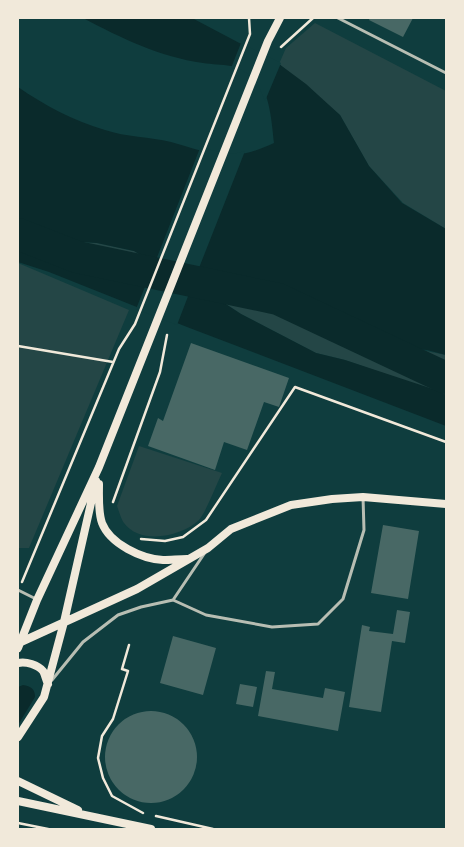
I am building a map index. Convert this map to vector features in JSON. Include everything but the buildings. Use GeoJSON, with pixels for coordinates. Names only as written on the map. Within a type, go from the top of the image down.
{"type":"FeatureCollection","features":[{"type":"Feature","properties":{"kind":"main road"},"geometry":{"type":"LineString","coordinates":[[20,645],[37,600],[99,467],[268,41],[280,18]]}},
{"type":"Feature","properties":{"kind":"main road"},"geometry":{"type":"LineString","coordinates":[[99,467],[99,503],[102,523],[112,539],[125,549],[161,560],[189,559]]}},
{"type":"Feature","properties":{"kind":"main road"},"geometry":{"type":"LineString","coordinates":[[19,736],[44,697],[48,685],[64,622],[99,467]]}},
{"type":"Feature","properties":{"kind":"main road"},"geometry":{"type":"LineString","coordinates":[[20,645],[64,622],[137,589],[208,548],[231,529],[291,505],[332,499],[363,497],[446,504]]}},
{"type":"Feature","properties":{"kind":"main road"},"geometry":{"type":"LineString","coordinates":[[18,663],[22,662],[32,664],[43,671],[48,685]]}},
{"type":"Feature","properties":{"kind":"main road"},"geometry":{"type":"LineString","coordinates":[[18,781],[91,816]]}},
{"type":"Feature","properties":{"kind":"main road"},"geometry":{"type":"LineString","coordinates":[[18,801],[151,829]]}},
{"type":"Feature","properties":{"kind":"lane"},"geometry":{"type":"LineString","coordinates":[[338,18],[446,73]]}},
{"type":"Feature","properties":{"kind":"lane"},"geometry":{"type":"LineString","coordinates":[[48,685],[83,642],[118,615],[141,606],[173,600],[206,615],[272,627],[318,624],[343,599],[364,530],[363,497]]}},
{"type":"Feature","properties":{"kind":"lane"},"geometry":{"type":"LineString","coordinates":[[173,600],[208,548]]}},
{"type":"Feature","properties":{"kind":"lane"},"geometry":{"type":"LineString","coordinates":[[18,590],[37,600]]}},
{"type":"Feature","properties":{"kind":"path"},"geometry":{"type":"LineString","coordinates":[[18,590],[113,362],[119,349],[135,324],[250,34],[249,18]]}},
{"type":"Feature","properties":{"kind":"path"},"geometry":{"type":"LineString","coordinates":[[281,46],[313,18]]}},
{"type":"Feature","properties":{"kind":"path"},"geometry":{"type":"LineString","coordinates":[[114,508],[113,501],[160,372],[166,336]]}},
{"type":"Feature","properties":{"kind":"path"},"geometry":{"type":"LineString","coordinates":[[18,346],[113,362]]}},
{"type":"Feature","properties":{"kind":"path"},"geometry":{"type":"LineString","coordinates":[[136,538],[165,541],[183,537],[206,520],[295,387],[446,442]]}},
{"type":"Feature","properties":{"kind":"path"},"geometry":{"type":"LineString","coordinates":[[129,645],[122,669],[128,671],[113,719],[102,736],[98,758],[103,778],[112,796],[141,812],[148,814]]}},
{"type":"Feature","properties":{"kind":"path"},"geometry":{"type":"LineString","coordinates":[[155,816],[213,829]]}},
{"type":"Feature","properties":{"kind":"path"},"geometry":{"type":"LineString","coordinates":[[18,823],[48,829]]}},
{"type":"Feature","properties":{"kind":"shaded area"},"geometry":{"type":"Polygon","coordinates":[[[83,18],[192,18],[279,64],[306,84],[340,115],[369,166],[402,203],[446,229],[446,355],[427,350],[396,347],[377,341],[340,317],[298,310],[259,286],[225,273],[167,267],[152,262],[134,251],[97,243],[51,240],[24,234],[51,256],[105,273],[132,276],[206,291],[241,314],[316,353],[345,360],[439,391],[446,395],[446,426],[187,327],[49,272],[18,262],[18,87],[38,100],[71,117],[93,126],[121,134],[163,140],[218,155],[249,152],[274,143],[268,101],[265,92],[257,79],[246,70],[232,66],[203,63],[171,56],[141,46],[83,18]]]}},
{"type":"Feature","properties":{"kind":"shaded area"},"geometry":{"type":"Polygon","coordinates":[[[315,23],[446,91],[446,229],[403,203],[369,166],[340,115],[279,64],[286,48],[315,23]]]}},
{"type":"Feature","properties":{"kind":"shaded area"},"geometry":{"type":"Polygon","coordinates":[[[23,233],[51,240],[97,243],[134,251],[152,262],[225,273],[259,286],[283,301],[318,314],[340,317],[377,341],[446,355],[446,395],[345,360],[316,353],[241,314],[206,291],[132,276],[105,273],[51,256],[23,233]]]}},
{"type":"Feature","properties":{"kind":"shaded area"},"geometry":{"type":"Polygon","coordinates":[[[18,263],[129,310],[29,548],[18,548],[18,263]]]}},
{"type":"Feature","properties":{"kind":"shaded area"},"geometry":{"type":"Polygon","coordinates":[[[139,446],[222,473],[202,517],[191,526],[172,534],[150,536],[131,530],[124,523],[117,506],[139,446]]]}},
{"type":"Feature","properties":{"kind":"shaded area"},"geometry":{"type":"Polygon","coordinates":[[[23,685],[32,688],[35,697],[18,725],[18,687],[23,685]]]}},
{"type":"Feature","properties":{"kind":"pier"},"geometry":{"type":"Polygon","coordinates":[[[241,43],[281,63],[265,101],[256,80],[242,70],[231,68],[241,43]]]}},
{"type":"Feature","properties":{"kind":"pier"},"geometry":{"type":"Polygon","coordinates":[[[200,148],[233,154],[245,151],[197,273],[167,269],[154,265],[200,148]]]}},
{"type":"Feature","properties":{"kind":"pier"},"geometry":{"type":"Polygon","coordinates":[[[149,277],[192,286],[177,325],[136,309],[149,277]]]}},
{"type":"Feature","properties":{"kind":"waterway"},"geometry":{"type":"LineString","coordinates":[[18,234],[77,257],[278,299],[446,378]]}}]}
